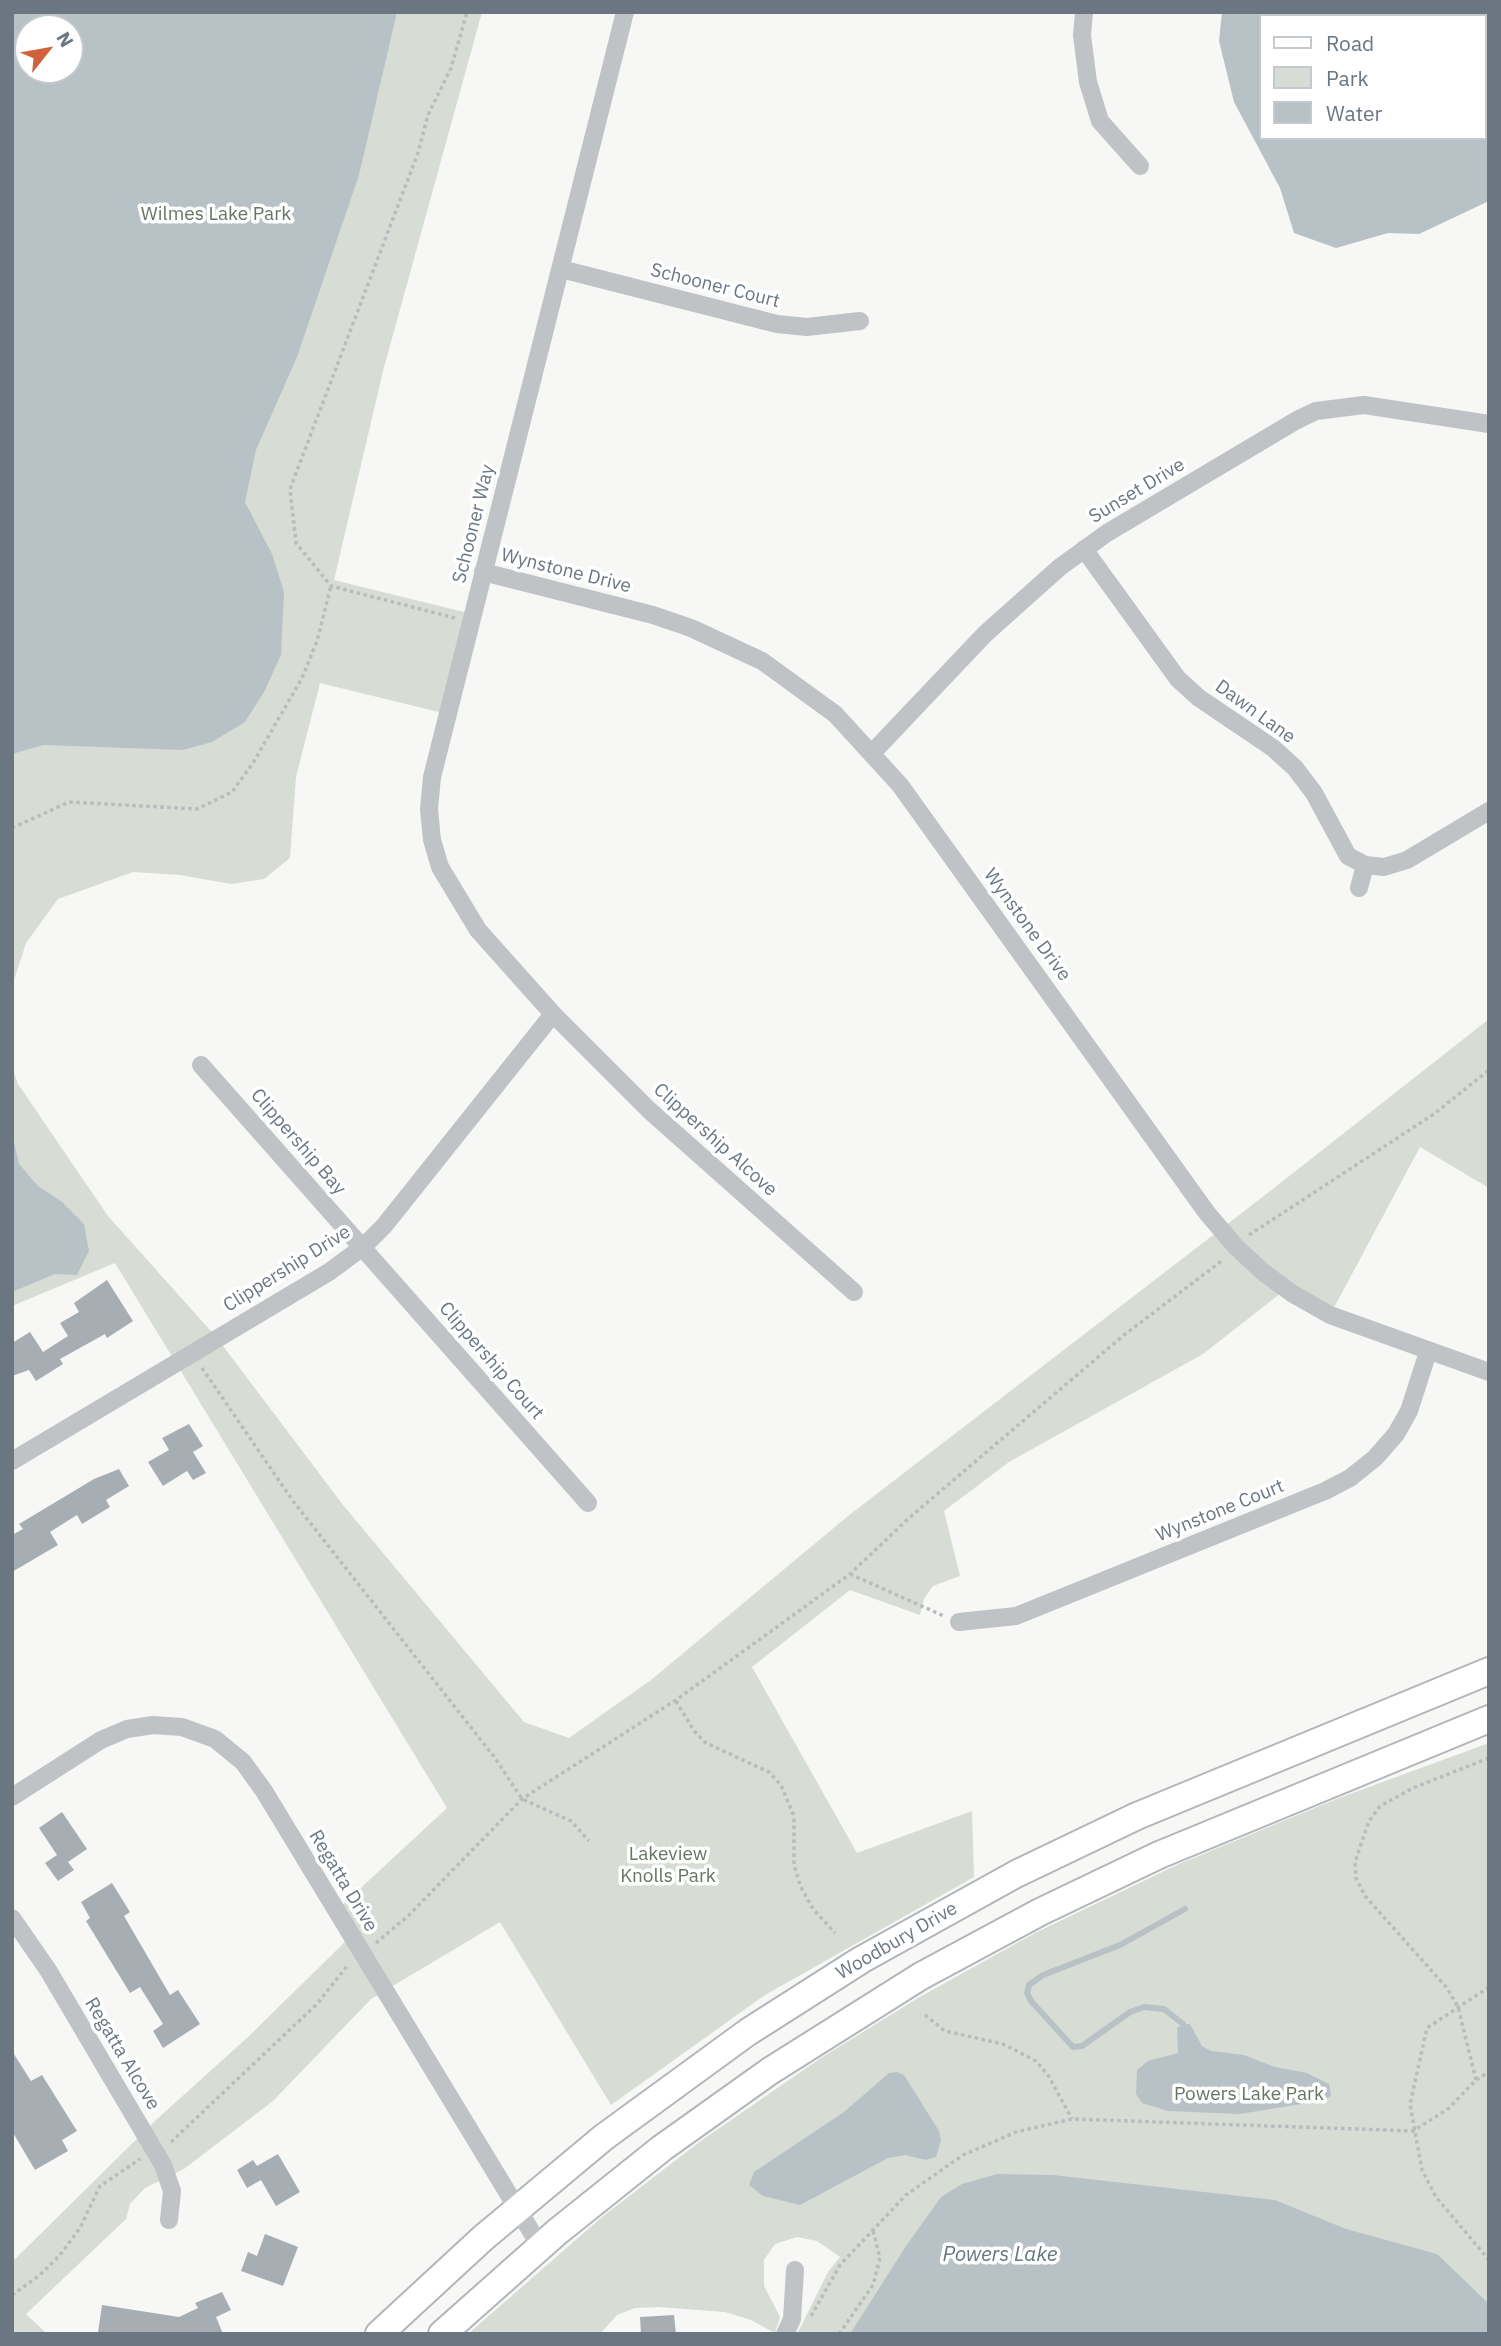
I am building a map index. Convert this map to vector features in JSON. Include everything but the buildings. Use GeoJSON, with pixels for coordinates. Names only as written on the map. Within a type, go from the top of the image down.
{"type":"FeatureCollection","features":[{"type":"Feature","properties":{"kind":"main road","name":"Woodbury Drive"},"geometry":{"type":"LineString","coordinates":[[379,2334],[517,2208],[604,2137],[748,2032],[861,1960],[948,1910],[1137,1816],[1489,1671]]}},
{"type":"Feature","properties":{"kind":"main road"},"geometry":{"type":"LineString","coordinates":[[442,2334],[540,2246],[627,2175],[733,2096],[844,2023],[951,1960],[1040,1912],[1159,1855],[1489,1719]]}},
{"type":"Feature","properties":{"kind":"street","name":"Schooner Way"},"geometry":{"type":"LineString","coordinates":[[553,1014],[478,930],[440,867],[432,840],[429,809],[432,777],[470,622],[625,12]]}},
{"type":"Feature","properties":{"kind":"street"},"geometry":{"type":"LineString","coordinates":[[1084,12],[1083,34],[1088,82],[1100,121],[1140,166]]}},
{"type":"Feature","properties":{"kind":"street","name":"Schooner Court"},"geometry":{"type":"LineString","coordinates":[[561,268],[777,324],[807,327],[860,321]]}},
{"type":"Feature","properties":{"kind":"street","name":"Sunset Drive"},"geometry":{"type":"LineString","coordinates":[[873,752],[1023,597],[1084,548],[1297,420],[1317,411],[1339,407],[1389,407],[1489,424]]}},
{"type":"Feature","properties":{"kind":"street","name":"Dawn Lane"},"geometry":{"type":"LineString","coordinates":[[1084,548],[1178,679],[1199,698],[1273,748],[1295,768],[1314,793],[1348,856],[1365,865]]}},
{"type":"Feature","properties":{"kind":"street","name":"Wynstone Drive"},"geometry":{"type":"LineString","coordinates":[[483,572],[653,615],[728,644],[799,686],[835,714],[873,752],[900,785],[1207,1213],[1236,1247],[1263,1272],[1293,1294],[1330,1315],[1489,1372]]}},
{"type":"Feature","properties":{"kind":"street"},"geometry":{"type":"LineString","coordinates":[[1360,888],[1365,865],[1384,867],[1407,860],[1489,811]]}},
{"type":"Feature","properties":{"kind":"street","name":"Clippership Drive"},"geometry":{"type":"LineString","coordinates":[[12,1461],[329,1272],[363,1247],[384,1226],[553,1014]]}},
{"type":"Feature","properties":{"kind":"street","name":"Clippership Alcove"},"geometry":{"type":"LineString","coordinates":[[553,1014],[649,1110],[853,1292]]}},
{"type":"Feature","properties":{"kind":"street","name":"Clippership Bay"},"geometry":{"type":"LineString","coordinates":[[201,1065],[363,1247]]}},
{"type":"Feature","properties":{"kind":"street","name":"Clippership Court"},"geometry":{"type":"LineString","coordinates":[[363,1247],[588,1503]]}},
{"type":"Feature","properties":{"kind":"street","name":"Wynstone Court"},"geometry":{"type":"LineString","coordinates":[[959,1622],[1016,1616],[1325,1491],[1350,1478],[1375,1458],[1396,1434],[1409,1410],[1428,1352]]}},
{"type":"Feature","properties":{"kind":"street","name":"Regatta Drive"},"geometry":{"type":"LineString","coordinates":[[12,1797],[101,1740],[127,1729],[153,1725],[182,1727],[215,1739],[243,1762],[264,1791],[540,2246]]}},
{"type":"Feature","properties":{"kind":"street","name":"Regatta Alcove"},"geometry":{"type":"LineString","coordinates":[[12,1918],[48,1970],[159,2158],[172,2191],[169,2220]]}},
{"type":"Feature","properties":{"kind":"street"},"geometry":{"type":"LineString","coordinates":[[785,2334],[792,2317],[795,2270]]}},
{"type":"Feature","properties":{"kind":"path"},"geometry":{"type":"LineString","coordinates":[[467,12],[461,41],[428,115],[418,153],[290,489],[296,543],[331,586],[470,622]]}},
{"type":"Feature","properties":{"kind":"path"},"geometry":{"type":"LineString","coordinates":[[12,828],[69,802],[197,809],[232,792],[253,763],[302,678],[317,641],[331,586]]}},
{"type":"Feature","properties":{"kind":"path"},"geometry":{"type":"LineString","coordinates":[[1250,1235],[1434,1114],[1489,1070]]}},
{"type":"Feature","properties":{"kind":"path"},"geometry":{"type":"LineString","coordinates":[[376,1944],[418,1906],[522,1799],[676,1700],[850,1574],[929,1500],[1124,1335],[1225,1258]]}},
{"type":"Feature","properties":{"kind":"path"},"geometry":{"type":"LineString","coordinates":[[192,1353],[293,1501],[495,1758],[522,1799],[571,1821],[589,1841]]}},
{"type":"Feature","properties":{"kind":"path"},"geometry":{"type":"LineString","coordinates":[[850,1574],[959,1622]]}},
{"type":"Feature","properties":{"kind":"path"},"geometry":{"type":"LineString","coordinates":[[676,1700],[694,1731],[706,1743],[755,1764],[769,1772],[781,1785],[794,1816],[794,1864],[800,1885],[813,1909],[835,1933]]}},
{"type":"Feature","properties":{"kind":"path"},"geometry":{"type":"LineString","coordinates":[[1476,2080],[1458,2007],[1447,1988],[1365,1896],[1356,1878],[1355,1862],[1369,1821],[1380,1806],[1413,1788],[1489,1758]]}},
{"type":"Feature","properties":{"kind":"path"},"geometry":{"type":"LineString","coordinates":[[171,2142],[317,2004],[348,1965]]}},
{"type":"Feature","properties":{"kind":"path"},"geometry":{"type":"LineString","coordinates":[[1489,1987],[1427,2028],[1410,2104],[1422,2170],[1436,2197],[1489,2260]]}},
{"type":"Feature","properties":{"kind":"path"},"geometry":{"type":"LineString","coordinates":[[925,2015],[945,2031],[1003,2044],[1036,2061],[1048,2075],[1072,2119]]}},
{"type":"Feature","properties":{"kind":"path"},"geometry":{"type":"LineString","coordinates":[[807,2325],[840,2265],[906,2195],[963,2155],[1016,2132],[1072,2119],[1413,2131],[1448,2109],[1476,2080],[1489,2072]]}},
{"type":"Feature","properties":{"kind":"path"},"geometry":{"type":"LineString","coordinates":[[12,2295],[40,2275],[60,2255],[80,2228],[100,2186],[141,2159]]}},
{"type":"Feature","properties":{"kind":"path"},"geometry":{"type":"LineString","coordinates":[[839,2334],[873,2285],[880,2258],[873,2231]]}},
{"type":"Feature","properties":{"kind":"green space","name":"Wilmes Lake Park"},"geometry":{"type":"Polygon","coordinates":[[[12,12],[482,12],[383,371],[334,580],[472,614],[447,714],[320,683],[296,777],[290,858],[264,879],[231,884],[180,875],[133,872],[58,899],[26,943],[12,986],[12,12]]]}},
{"type":"Feature","properties":{"kind":"green space","name":"Lakeview Knolls Park"},"geometry":{"type":"Polygon","coordinates":[[[1489,1019],[1489,1188],[1420,1147],[1330,1315],[1286,1289],[1203,1354],[1009,1462],[944,1511],[960,1576],[933,1586],[924,1599],[920,1615],[850,1590],[752,1667],[857,1853],[972,1811],[974,1877],[765,1995],[611,2105],[500,1922],[371,1999],[273,2101],[184,2169],[145,2188],[130,2204],[126,2219],[26,2314],[47,2334],[12,2334],[12,2262],[156,2120],[248,2037],[351,1936],[336,1911],[447,1808],[115,1263],[12,1306],[12,1066],[18,1084],[108,1216],[217,1338],[343,1505],[524,1722],[569,1738],[651,1680],[848,1516],[1489,1019]]]}},
{"type":"Feature","properties":{"kind":"green space","name":"Powers Lake Park"},"geometry":{"type":"Polygon","coordinates":[[[1489,1743],[1489,2334],[797,2334],[828,2272],[840,2257],[817,2241],[797,2237],[775,2244],[764,2260],[764,2286],[780,2317],[775,2333],[751,2320],[725,2312],[658,2307],[635,2308],[617,2315],[600,2334],[468,2334],[602,2217],[702,2140],[821,2058],[918,1998],[1035,1933],[1179,1864],[1339,1798],[1489,1743]]]}},
{"type":"Feature","properties":{"kind":"water","name":"Wilmes Lake Park"},"geometry":{"type":"Polygon","coordinates":[[[12,12],[397,12],[359,175],[297,357],[256,450],[245,502],[272,554],[284,592],[281,655],[264,692],[245,722],[212,742],[183,750],[44,745],[12,754],[12,12]]]}},
{"type":"Feature","properties":{"kind":"water"},"geometry":{"type":"Polygon","coordinates":[[[1222,12],[1489,12],[1489,201],[1419,234],[1388,233],[1336,248],[1294,233],[1280,188],[1234,102],[1219,41],[1222,12]]]}},
{"type":"Feature","properties":{"kind":"water"},"geometry":{"type":"Polygon","coordinates":[[[12,1133],[19,1164],[38,1186],[62,1202],[84,1224],[89,1251],[77,1275],[55,1274],[12,1292],[12,1133]]]}},
{"type":"Feature","properties":{"kind":"water"},"geometry":{"type":"Polygon","coordinates":[[[1190,2024],[1202,2046],[1211,2051],[1244,2055],[1275,2067],[1307,2073],[1329,2084],[1331,2095],[1326,2100],[1240,2114],[1168,2111],[1142,2103],[1136,2094],[1137,2070],[1148,2061],[1178,2053],[1177,2028],[1190,2024]]]}},
{"type":"Feature","properties":{"kind":"water"},"geometry":{"type":"Polygon","coordinates":[[[889,2073],[904,2075],[939,2131],[941,2141],[936,2157],[926,2160],[905,2155],[888,2158],[800,2205],[763,2196],[749,2185],[754,2172],[844,2112],[889,2073]]]}},
{"type":"Feature","properties":{"kind":"water","name":"Powers Lake"},"geometry":{"type":"Polygon","coordinates":[[[997,2174],[1053,2175],[1275,2200],[1346,2229],[1437,2254],[1489,2304],[1489,2334],[850,2334],[941,2197],[962,2184],[997,2174]]]}},
{"type":"Feature","properties":{"kind":"waterway"},"geometry":{"type":"LineString","coordinates":[[1183,2024],[1164,2009],[1144,2007],[1130,2012],[1082,2046],[1073,2047],[1031,2001],[1027,1993],[1029,1985],[1043,1975],[1120,1945],[1185,1909]]}}]}
